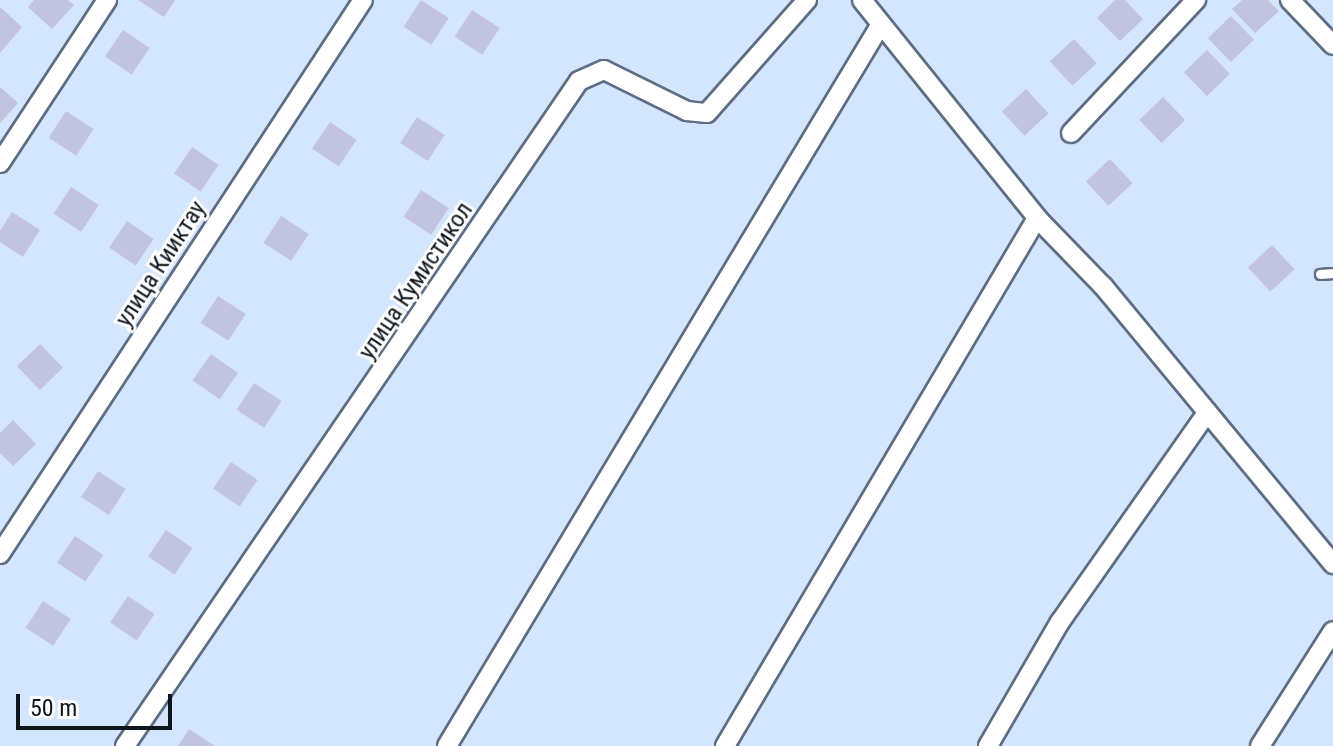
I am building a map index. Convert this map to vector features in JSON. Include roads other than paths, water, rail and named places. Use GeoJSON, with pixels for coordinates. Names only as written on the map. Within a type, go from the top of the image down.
{"type":"FeatureCollection","features":[{"type":"Feature","properties":{"kind":"street"},"geometry":{"type":"LineString","coordinates":[[0,163],[107,0]]}},
{"type":"Feature","properties":{"kind":"street","name":"улица Кииктау"},"geometry":{"type":"LineString","coordinates":[[0,554],[363,0]]}},
{"type":"Feature","properties":{"kind":"street","name":"улица Кумистикол"},"geometry":{"type":"LineString","coordinates":[[125,746],[579,81],[604,70],[687,111],[707,113],[807,0]]}},
{"type":"Feature","properties":{"kind":"street"},"geometry":{"type":"LineString","coordinates":[[862,0],[1037,218],[1103,286],[1333,564]]}},
{"type":"Feature","properties":{"kind":"street"},"geometry":{"type":"LineString","coordinates":[[1071,133],[1196,0]]}},
{"type":"Feature","properties":{"kind":"street"},"geometry":{"type":"LineString","coordinates":[[1290,0],[1333,45]]}},
{"type":"Feature","properties":{"kind":"street"},"geometry":{"type":"LineString","coordinates":[[447,746],[881,24]]}},
{"type":"Feature","properties":{"kind":"street"},"geometry":{"type":"LineString","coordinates":[[725,746],[1037,218]]}},
{"type":"Feature","properties":{"kind":"street"},"geometry":{"type":"LineString","coordinates":[[988,746],[1060,622],[1207,413]]}},
{"type":"Feature","properties":{"kind":"street"},"geometry":{"type":"LineString","coordinates":[[1260,746],[1333,631]]}},
{"type":"Feature","properties":{"kind":"lane"},"geometry":{"type":"LineString","coordinates":[[1320,274],[1333,273]]}}]}
